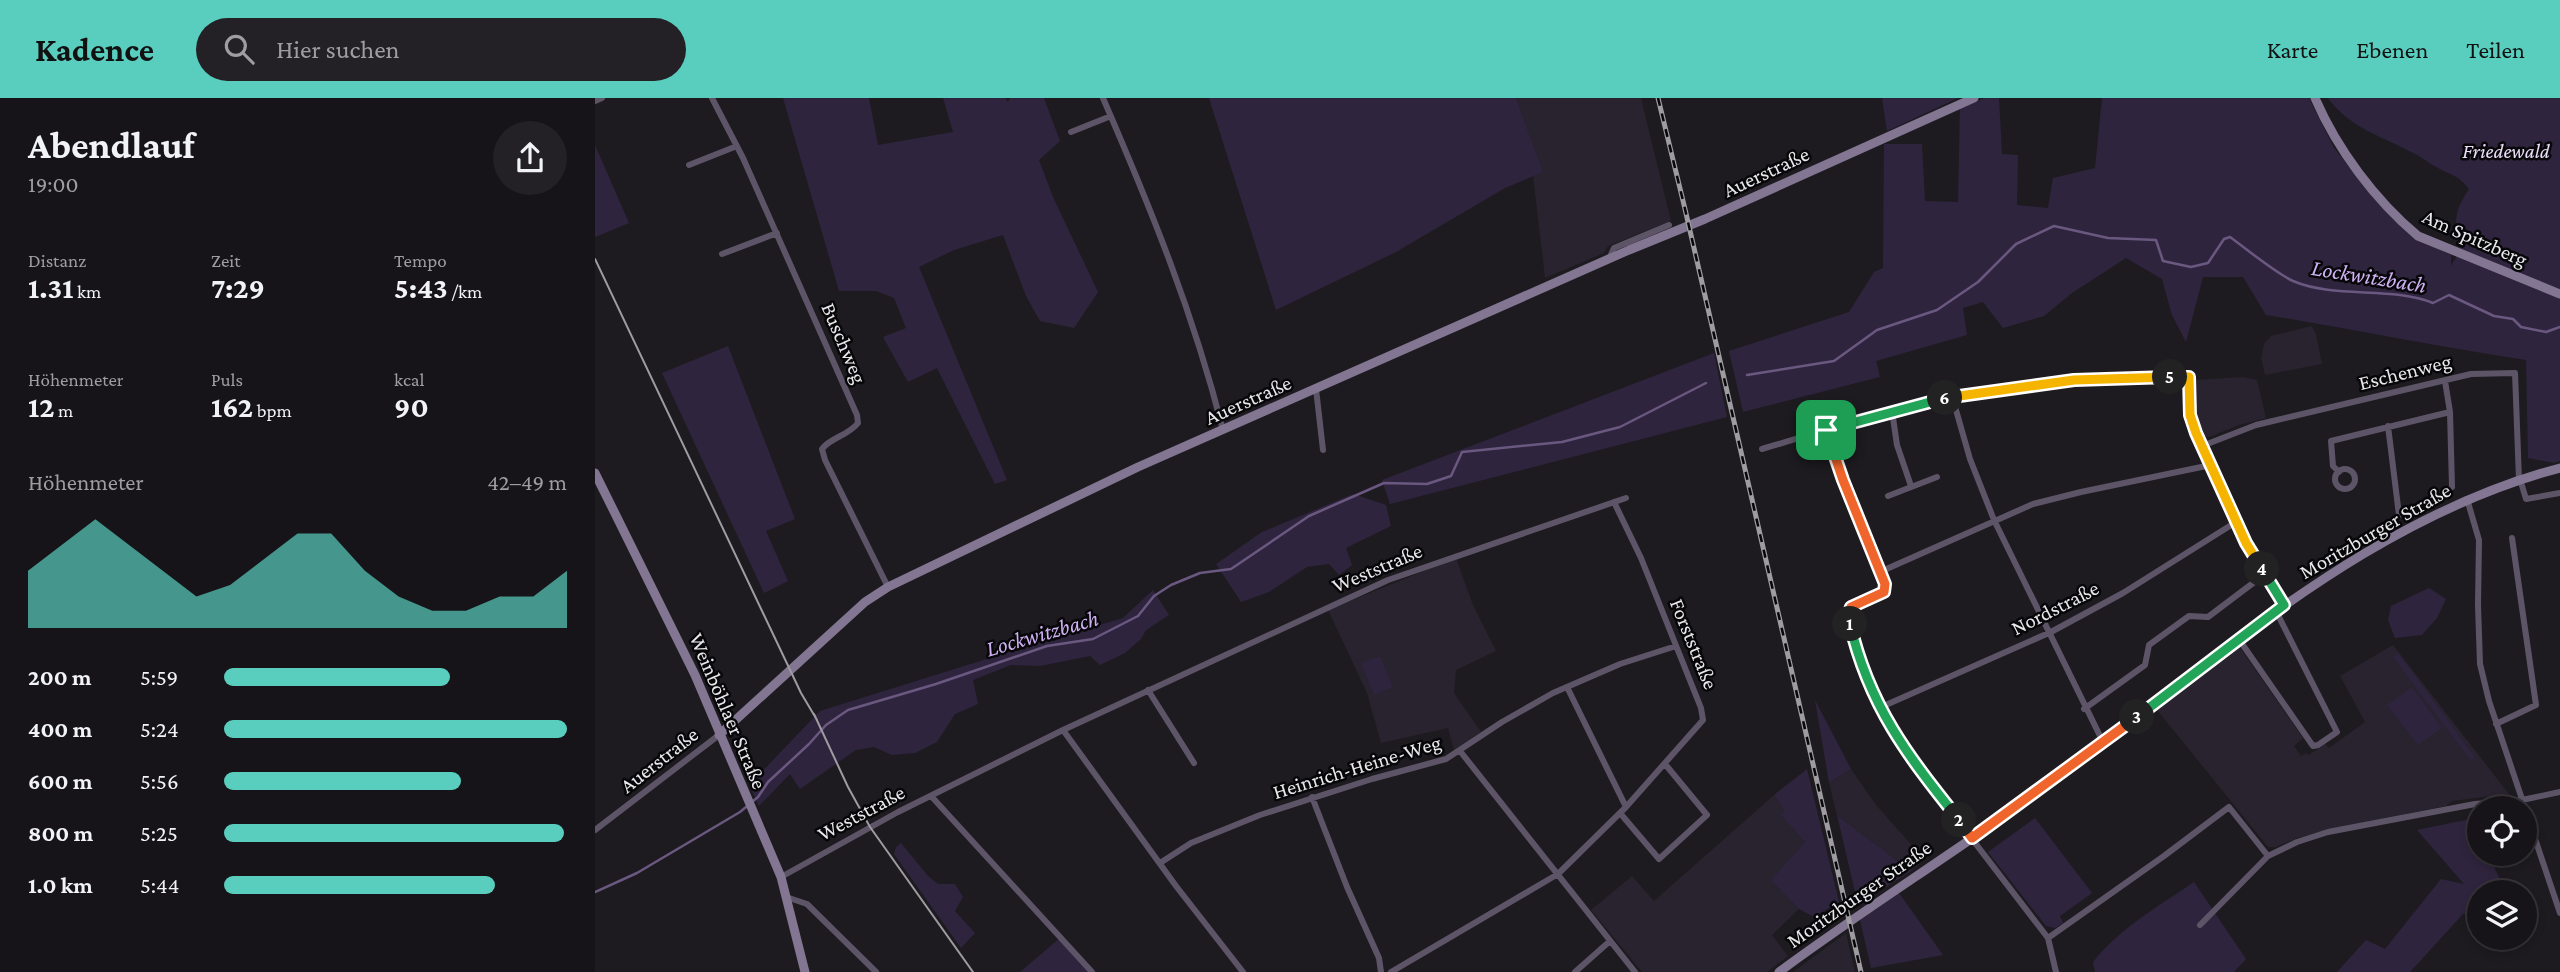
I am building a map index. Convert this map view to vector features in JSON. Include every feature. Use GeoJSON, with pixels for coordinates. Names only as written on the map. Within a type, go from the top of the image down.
{"type":"FeatureCollection","features":[{"type":"Feature","properties":{"kind":"street"},"geometry":{"type":"LineString","coordinates":[[595,101],[602,98]]}},
{"type":"Feature","properties":{"kind":"street","name":"Buschweg"},"geometry":{"type":"LineString","coordinates":[[712,98],[777,233],[856,415],[858,424],[827,442],[822,449],[888,587]]}},
{"type":"Feature","properties":{"kind":"street"},"geometry":{"type":"LineString","coordinates":[[1103,98],[1149,203],[1180,284],[1223,430]]}},
{"type":"Feature","properties":{"kind":"street","name":"Auerstraße"},"geometry":{"type":"LineString","coordinates":[[595,830],[719,735],[865,603],[888,587],[1054,506],[1974,98]]}},
{"type":"Feature","properties":{"kind":"street","name":"Am Spitzberg"},"geometry":{"type":"LineString","coordinates":[[2315,98],[2332,135],[2403,224],[2418,236],[2560,294]]}},
{"type":"Feature","properties":{"kind":"street"},"geometry":{"type":"LineString","coordinates":[[1072,132],[1111,116]]}},
{"type":"Feature","properties":{"kind":"street"},"geometry":{"type":"LineString","coordinates":[[689,165],[737,146]]}},
{"type":"Feature","properties":{"kind":"street"},"geometry":{"type":"LineString","coordinates":[[1609,258],[1614,248],[1669,225]]}},
{"type":"Feature","properties":{"kind":"street"},"geometry":{"type":"LineString","coordinates":[[722,254],[777,233]]}},
{"type":"Feature","properties":{"kind":"street","name":"Eschenweg"},"geometry":{"type":"LineString","coordinates":[[2202,446],[2256,425],[2471,374],[2515,373],[2520,480]]}},
{"type":"Feature","properties":{"kind":"street"},"geometry":{"type":"LineString","coordinates":[[1762,449],[1892,411],[1952,397],[2074,380],[2189,377],[2190,415],[2196,433],[2246,543],[2265,574],[2337,732],[2313,746],[2238,638]]}},
{"type":"Feature","properties":{"kind":"street"},"geometry":{"type":"LineString","coordinates":[[2445,382],[2452,488]]}},
{"type":"Feature","properties":{"kind":"street"},"geometry":{"type":"LineString","coordinates":[[1316,389],[1323,450]]}},
{"type":"Feature","properties":{"kind":"street"},"geometry":{"type":"LineString","coordinates":[[1952,397],[1970,459],[1994,520],[2050,632],[2084,709],[2103,742]]}},
{"type":"Feature","properties":{"kind":"street"},"geometry":{"type":"LineString","coordinates":[[1892,411],[1897,445],[1912,486]]}},
{"type":"Feature","properties":{"kind":"street"},"geometry":{"type":"LineString","coordinates":[[2339,472],[2333,466],[2331,441],[2449,412]]}},
{"type":"Feature","properties":{"kind":"street"},"geometry":{"type":"LineString","coordinates":[[2388,426],[2399,515]]}},
{"type":"Feature","properties":{"kind":"street"},"geometry":{"type":"LineString","coordinates":[[1826,430],[1843,480],[1882,570],[1885,584],[1884,592],[1851,607],[1848,616],[1857,654],[1879,708],[1901,746],[2048,938],[2056,972]]}},
{"type":"Feature","properties":{"kind":"street"},"geometry":{"type":"LineString","coordinates":[[1882,570],[2033,504],[2211,466]]}},
{"type":"Feature","properties":{"kind":"street","name":"Moritzburger Straße"},"geometry":{"type":"LineString","coordinates":[[1779,972],[1972,838],[2238,638],[2353,559],[2467,499],[2560,468]]}},
{"type":"Feature","properties":{"kind":"street","name":"Weinböhlaer Straße"},"geometry":{"type":"LineString","coordinates":[[595,473],[599,491],[695,675],[781,877],[805,972]]}},
{"type":"Feature","properties":{"kind":"street"},"geometry":{"type":"LineString","coordinates":[[1888,496],[1937,477]]}},
{"type":"Feature","properties":{"kind":"street"},"geometry":{"type":"LineString","coordinates":[[2520,480],[2526,499],[2560,493]]}},
{"type":"Feature","properties":{"kind":"street","name":"Weststraße"},"geometry":{"type":"LineString","coordinates":[[781,877],[931,796],[1063,730],[1388,580],[1626,498]]}},
{"type":"Feature","properties":{"kind":"street"},"geometry":{"type":"LineString","coordinates":[[2467,499],[2479,540],[2477,606],[2480,664],[2496,724],[2521,796]]}},
{"type":"Feature","properties":{"kind":"street","name":"Forststraße"},"geometry":{"type":"LineString","coordinates":[[1391,972],[1558,874],[1623,810],[1703,720],[1701,708],[1641,558],[1614,502]]}},
{"type":"Feature","properties":{"kind":"street","name":"Nordstraße"},"geometry":{"type":"LineString","coordinates":[[1879,708],[2050,632],[2123,593],[2236,522]]}},
{"type":"Feature","properties":{"kind":"street"},"geometry":{"type":"LineString","coordinates":[[2496,724],[2536,705],[2512,538]]}},
{"type":"Feature","properties":{"kind":"street"},"geometry":{"type":"LineString","coordinates":[[2084,709],[2145,664],[2149,645],[2189,616],[2208,617],[2265,574]]}},
{"type":"Feature","properties":{"kind":"street","name":"Heinrich-Heine-Weg"},"geometry":{"type":"LineString","coordinates":[[1160,863],[1207,835],[1312,797],[1446,759],[1502,722],[1567,687],[1620,664],[1676,646]]}},
{"type":"Feature","properties":{"kind":"street"},"geometry":{"type":"LineString","coordinates":[[1567,687],[1623,810],[1660,859],[1707,815],[1665,764]]}},
{"type":"Feature","properties":{"kind":"street"},"geometry":{"type":"LineString","coordinates":[[1149,690],[1194,763]]}},
{"type":"Feature","properties":{"kind":"street"},"geometry":{"type":"LineString","coordinates":[[1063,730],[1243,972]]}},
{"type":"Feature","properties":{"kind":"street"},"geometry":{"type":"LineString","coordinates":[[1460,751],[1635,972]]}},
{"type":"Feature","properties":{"kind":"street"},"geometry":{"type":"LineString","coordinates":[[2537,797],[2560,792]]}},
{"type":"Feature","properties":{"kind":"street"},"geometry":{"type":"LineString","coordinates":[[931,796],[1091,972]]}},
{"type":"Feature","properties":{"kind":"street"},"geometry":{"type":"LineString","coordinates":[[1312,797],[1347,887],[1380,958],[1381,972]]}},
{"type":"Feature","properties":{"kind":"street"},"geometry":{"type":"LineString","coordinates":[[2200,925],[2268,856],[2297,842],[2328,832],[2467,806]]}},
{"type":"Feature","properties":{"kind":"street"},"geometry":{"type":"LineString","coordinates":[[2048,938],[2165,856],[2229,807],[2268,856]]}},
{"type":"Feature","properties":{"kind":"street"},"geometry":{"type":"LineString","coordinates":[[2537,845],[2560,913]]}},
{"type":"Feature","properties":{"kind":"street"},"geometry":{"type":"LineString","coordinates":[[786,897],[807,904],[876,972]]}},
{"type":"Feature","properties":{"kind":"street"},"geometry":{"type":"LineString","coordinates":[[1576,972],[1610,941]]}},
{"type":"Feature","properties":{"kind":"shaded area"},"geometry":{"type":"Polygon","coordinates":[[[1516,98],[1641,98],[1671,221],[1608,246],[1604,253],[1545,278],[1533,176],[1542,172],[1516,98]]]}},
{"type":"Feature","properties":{"kind":"shaded area"},"geometry":{"type":"Polygon","coordinates":[[[2312,326],[2322,364],[2265,375],[2261,358],[2264,344],[2271,336],[2312,326]]]}},
{"type":"Feature","properties":{"kind":"shaded area"},"geometry":{"type":"Polygon","coordinates":[[[2244,377],[2257,380],[2266,418],[2209,437],[2203,436],[2198,430],[2195,415],[2193,380],[2244,377]]]}},
{"type":"Feature","properties":{"kind":"shaded area"},"geometry":{"type":"Polygon","coordinates":[[[1456,558],[1473,605],[1496,651],[1456,670],[1454,693],[1481,732],[1454,750],[1448,728],[1381,743],[1367,693],[1328,610],[1456,558]]]}},
{"type":"Feature","properties":{"kind":"shaded area"},"geometry":{"type":"Polygon","coordinates":[[[2238,645],[2303,738],[2294,746],[2301,756],[2306,753],[2309,755],[2325,744],[2329,748],[2365,722],[2340,676],[2393,645],[2509,794],[2467,796],[2467,799],[2452,801],[2446,806],[2341,827],[2297,838],[2276,847],[2268,847],[2157,710],[2238,645]]]}},
{"type":"Feature","properties":{"kind":"shaded area"},"geometry":{"type":"Polygon","coordinates":[[[1851,769],[1876,805],[1925,860],[1911,871],[1837,815],[1829,783],[1851,769]]]}},
{"type":"Feature","properties":{"kind":"shaded area"},"geometry":{"type":"Polygon","coordinates":[[[1774,795],[1786,811],[1782,815],[1805,842],[1772,880],[1799,909],[1772,935],[1788,956],[1767,972],[1642,972],[1591,910],[1632,876],[1654,901],[1774,795]]]}},
{"type":"Feature","properties":{"kind":"shaded area"},"geometry":{"type":"Polygon","coordinates":[[[1846,933],[1855,972],[1793,972],[1846,933]]]}},
{"type":"Feature","properties":{"kind":"green space"},"geometry":{"type":"Polygon","coordinates":[[[783,98],[869,98],[878,145],[953,132],[943,98],[1005,98],[1008,102],[1010,98],[1044,98],[1060,141],[1039,160],[1053,197],[1098,292],[1074,328],[1040,321],[1026,296],[1003,235],[954,250],[919,267],[1007,480],[995,484],[937,368],[908,382],[883,337],[906,328],[894,298],[876,291],[839,291],[783,98]]]}},
{"type":"Feature","properties":{"kind":"green space"},"geometry":{"type":"Polygon","coordinates":[[[1209,98],[1516,98],[1543,172],[1505,188],[1396,252],[1276,310],[1209,98]]]}},
{"type":"Feature","properties":{"kind":"green space"},"geometry":{"type":"Polygon","coordinates":[[[1882,98],[1958,98],[1887,131],[1882,98]]]}},
{"type":"Feature","properties":{"kind":"green space","name":"Friedewald"},"geometry":{"type":"Polygon","coordinates":[[[1985,98],[1999,98],[2002,154],[2018,155],[2017,205],[2048,208],[2053,178],[2095,168],[2102,98],[2309,98],[2334,148],[2350,168],[2420,240],[2451,255],[2451,266],[2468,237],[2458,234],[2456,221],[2460,205],[2469,189],[2455,176],[2346,117],[2328,98],[2560,98],[2560,461],[2554,463],[2528,458],[2526,360],[2266,315],[2243,277],[2203,277],[2186,342],[2172,315],[2162,279],[2126,258],[2072,293],[2044,316],[2003,328],[1983,302],[1963,308],[1967,335],[1876,361],[1880,377],[1743,412],[1729,351],[1849,312],[1874,272],[1883,268],[1884,144],[1922,144],[1925,201],[1958,202],[1960,107],[1985,98]]]}},
{"type":"Feature","properties":{"kind":"green space"},"geometry":{"type":"Polygon","coordinates":[[[595,145],[629,223],[595,237],[595,145]]]}},
{"type":"Feature","properties":{"kind":"green space"},"geometry":{"type":"Polygon","coordinates":[[[728,346],[795,519],[766,531],[788,581],[764,593],[662,373],[728,346]]]}},
{"type":"Feature","properties":{"kind":"green space"},"geometry":{"type":"Polygon","coordinates":[[[1714,353],[1727,417],[1390,504],[1382,480],[1714,353]]]}},
{"type":"Feature","properties":{"kind":"green space"},"geometry":{"type":"Polygon","coordinates":[[[1353,494],[1386,505],[1391,526],[1346,548],[1352,565],[1339,575],[1329,564],[1307,567],[1269,592],[1241,602],[1216,564],[1262,532],[1353,494]]]}},
{"type":"Feature","properties":{"kind":"green space"},"geometry":{"type":"Polygon","coordinates":[[[2429,588],[2446,599],[2437,618],[2422,635],[2395,638],[2388,620],[2391,606],[2429,588]]]}},
{"type":"Feature","properties":{"kind":"green space"},"geometry":{"type":"Polygon","coordinates":[[[1153,590],[1169,615],[1146,630],[1141,639],[1125,653],[1100,665],[1090,656],[1040,666],[1011,665],[973,680],[978,704],[955,714],[937,742],[915,753],[892,755],[874,747],[856,750],[800,789],[790,774],[759,806],[749,785],[820,711],[1019,649],[1043,636],[1083,630],[1123,618],[1153,590]]]}},
{"type":"Feature","properties":{"kind":"green space"},"geometry":{"type":"Polygon","coordinates":[[[2398,653],[2475,757],[2471,761],[2393,657],[2398,653]]]}},
{"type":"Feature","properties":{"kind":"green space"},"geometry":{"type":"Polygon","coordinates":[[[1380,656],[1393,687],[1374,695],[1361,663],[1380,656]]]}},
{"type":"Feature","properties":{"kind":"green space"},"geometry":{"type":"Polygon","coordinates":[[[2412,687],[2442,728],[2418,745],[2387,705],[2412,687]]]}},
{"type":"Feature","properties":{"kind":"green space"},"geometry":{"type":"Polygon","coordinates":[[[1815,700],[1851,769],[1829,783],[1815,700]]]}},
{"type":"Feature","properties":{"kind":"green space"},"geometry":{"type":"Polygon","coordinates":[[[1807,769],[1839,902],[1814,917],[1799,909],[1771,880],[1805,842],[1781,815],[1785,811],[1774,795],[1807,769]]]}},
{"type":"Feature","properties":{"kind":"green space"},"geometry":{"type":"Polygon","coordinates":[[[1837,815],[1911,871],[1858,905],[1837,815]]]}},
{"type":"Feature","properties":{"kind":"green space"},"geometry":{"type":"Polygon","coordinates":[[[2035,818],[2092,893],[2060,916],[2063,923],[2055,928],[2046,926],[1988,852],[2035,818]]]}},
{"type":"Feature","properties":{"kind":"green space"},"geometry":{"type":"Polygon","coordinates":[[[2467,820],[2467,866],[2494,866],[2500,880],[2467,880],[2467,913],[2410,972],[2337,972],[2366,940],[2385,949],[2441,879],[2464,884],[2417,830],[2467,820]]]}},
{"type":"Feature","properties":{"kind":"green space"},"geometry":{"type":"Polygon","coordinates":[[[901,843],[928,876],[938,884],[955,884],[963,897],[955,911],[975,933],[961,948],[894,854],[901,843]]]}},
{"type":"Feature","properties":{"kind":"green space"},"geometry":{"type":"Polygon","coordinates":[[[2194,882],[2246,959],[2234,972],[2095,972],[2093,962],[2115,939],[2140,918],[2194,882]]]}},
{"type":"Feature","properties":{"kind":"green space"},"geometry":{"type":"Polygon","coordinates":[[[1899,893],[1943,955],[1871,968],[1860,920],[1899,893]]]}},
{"type":"Feature","properties":{"kind":"green space"},"geometry":{"type":"Polygon","coordinates":[[[1060,938],[1089,972],[1020,972],[1060,938]]]}},
{"type":"Feature","properties":{"kind":"waterway","name":"Lockwitzbach"},"geometry":{"type":"LineString","coordinates":[[1747,375],[1834,361],[1877,330],[1937,310],[1978,282],[2016,244],[2054,226],[2108,238],[2156,240],[2163,261],[2191,267],[2208,263],[2224,239],[2230,237],[2278,272],[2309,286],[2327,290],[2400,295],[2433,303],[2449,295],[2494,316],[2513,319],[2521,327],[2546,332],[2560,327]]}},
{"type":"Feature","properties":{"kind":"waterway","name":"Lockwitzbach"},"geometry":{"type":"LineString","coordinates":[[595,892],[637,873],[740,812],[758,797],[768,782],[826,725],[848,710],[936,684],[1047,646],[1093,639],[1138,616],[1154,596],[1171,585],[1200,573],[1231,569],[1309,516],[1384,483],[1427,484],[1451,476],[1462,452],[1562,442],[1620,427],[1706,383]]}},
{"type":"Feature","properties":{"kind":"tram line"},"geometry":{"type":"LineString","coordinates":[[595,259],[801,693],[817,720]]}},
{"type":"Feature","properties":{"kind":"tram line"},"geometry":{"type":"LineString","coordinates":[[814,714],[870,827],[973,972]]}},
{"type":"Feature","properties":{"kind":"railway"},"geometry":{"type":"LineString","coordinates":[[1658,98],[1861,972]]}},
{"type":"Feature","properties":{"kind":"route"},"geometry":{"type":"LineString","coordinates":[[2189,377],[2190,415],[2196,433],[2246,543],[2284,605],[1972,838],[1901,746],[1879,708],[1857,654],[1848,616],[1851,607],[1884,592],[1885,584],[1882,570],[1843,480],[1826,430],[1912,406],[2016,387],[2074,380],[2189,377]]}}]}
